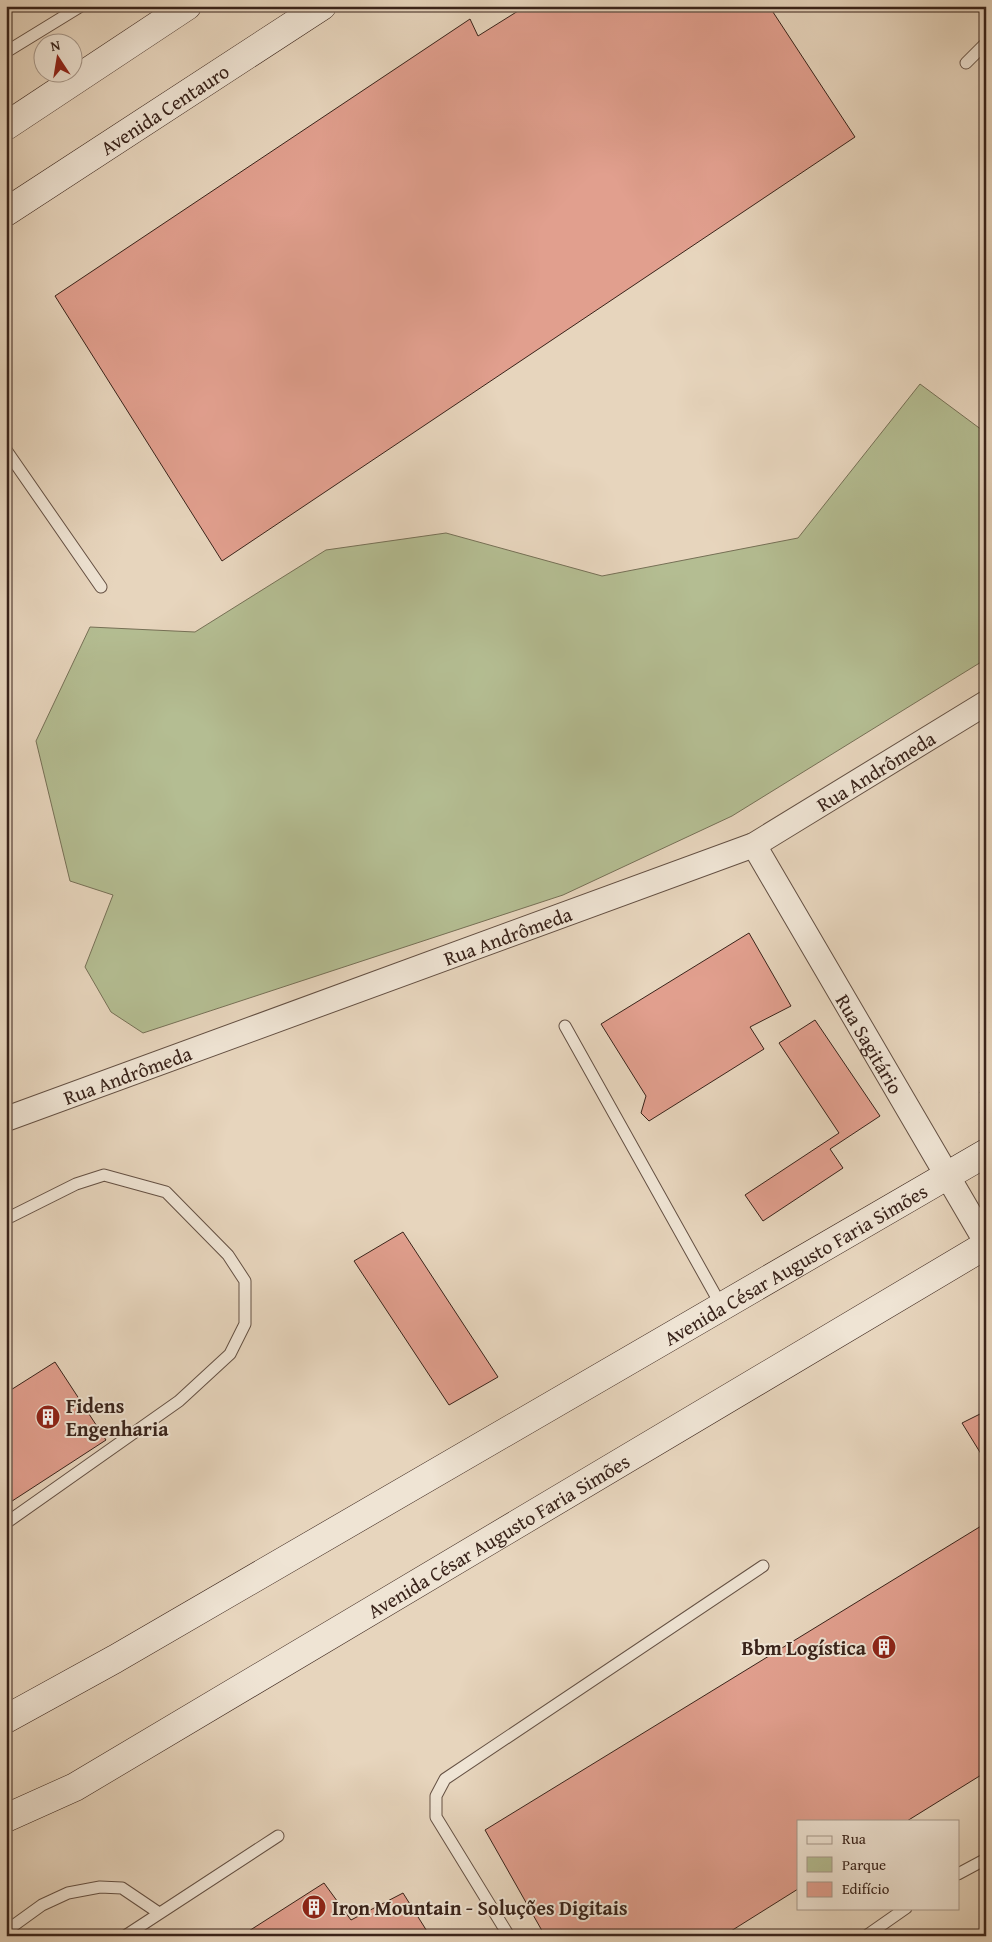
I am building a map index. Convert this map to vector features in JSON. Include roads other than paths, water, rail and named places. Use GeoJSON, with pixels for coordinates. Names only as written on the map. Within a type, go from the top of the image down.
{"type":"FeatureCollection","features":[{"type":"Feature","properties":{"kind":"street"},"geometry":{"type":"LineString","coordinates":[[6,126],[187,6]]}},
{"type":"Feature","properties":{"kind":"street","name":"Avenida Centauro"},"geometry":{"type":"LineString","coordinates":[[6,212],[322,6]]}},
{"type":"Feature","properties":{"kind":"street","name":"Rua Andrômeda"},"geometry":{"type":"LineString","coordinates":[[6,1119],[754,845],[986,703]]}},
{"type":"Feature","properties":{"kind":"street","name":"Rua Sagitário"},"geometry":{"type":"LineString","coordinates":[[754,845],[986,1244]]}},
{"type":"Feature","properties":{"kind":"street","name":"Avenida César Augusto Faria Simões"},"geometry":{"type":"LineString","coordinates":[[6,1719],[123,1654],[986,1153]]}},
{"type":"Feature","properties":{"kind":"street","name":"Avenida César Augusto Faria Simões"},"geometry":{"type":"LineString","coordinates":[[6,1818],[76,1787],[986,1244]]}},
{"type":"Feature","properties":{"kind":"lane"},"geometry":{"type":"LineString","coordinates":[[6,52],[81,6]]}},
{"type":"Feature","properties":{"kind":"lane"},"geometry":{"type":"LineString","coordinates":[[966,63],[986,43]]}},
{"type":"Feature","properties":{"kind":"lane"},"geometry":{"type":"LineString","coordinates":[[6,450],[101,587]]}},
{"type":"Feature","properties":{"kind":"lane"},"geometry":{"type":"LineString","coordinates":[[564,1026],[722,1307]]}},
{"type":"Feature","properties":{"kind":"lane"},"geometry":{"type":"LineString","coordinates":[[6,1219],[76,1184],[104,1175],[166,1192],[228,1255],[245,1281],[246,1324],[230,1354],[180,1401],[6,1524]]}},
{"type":"Feature","properties":{"kind":"lane"},"geometry":{"type":"LineString","coordinates":[[509,1936],[436,1818],[436,1796],[445,1779],[763,1566]]}},
{"type":"Feature","properties":{"kind":"lane"},"geometry":{"type":"LineString","coordinates":[[125,1936],[278,1836]]}},
{"type":"Feature","properties":{"kind":"lane"},"geometry":{"type":"LineString","coordinates":[[960,1873],[986,1859]]}},
{"type":"Feature","properties":{"kind":"lane"},"geometry":{"type":"LineString","coordinates":[[6,1931],[42,1905],[59,1897],[68,1893],[100,1887],[122,1888],[159,1913]]}},
{"type":"Feature","properties":{"kind":"lane"},"geometry":{"type":"LineString","coordinates":[[866,1936],[903,1910]]}},
{"type":"Feature","properties":{"kind":"place","name":"Fidens Engenharia"},"geometry":{"type":"Point","coordinates":[48,1417]}},
{"type":"Feature","properties":{"kind":"place","name":"Bbm Logística"},"geometry":{"type":"Point","coordinates":[884,1647]}},
{"type":"Feature","properties":{"kind":"place","name":"Iron Mountain - Soluções Digitais"},"geometry":{"type":"Point","coordinates":[314,1907]}}]}
